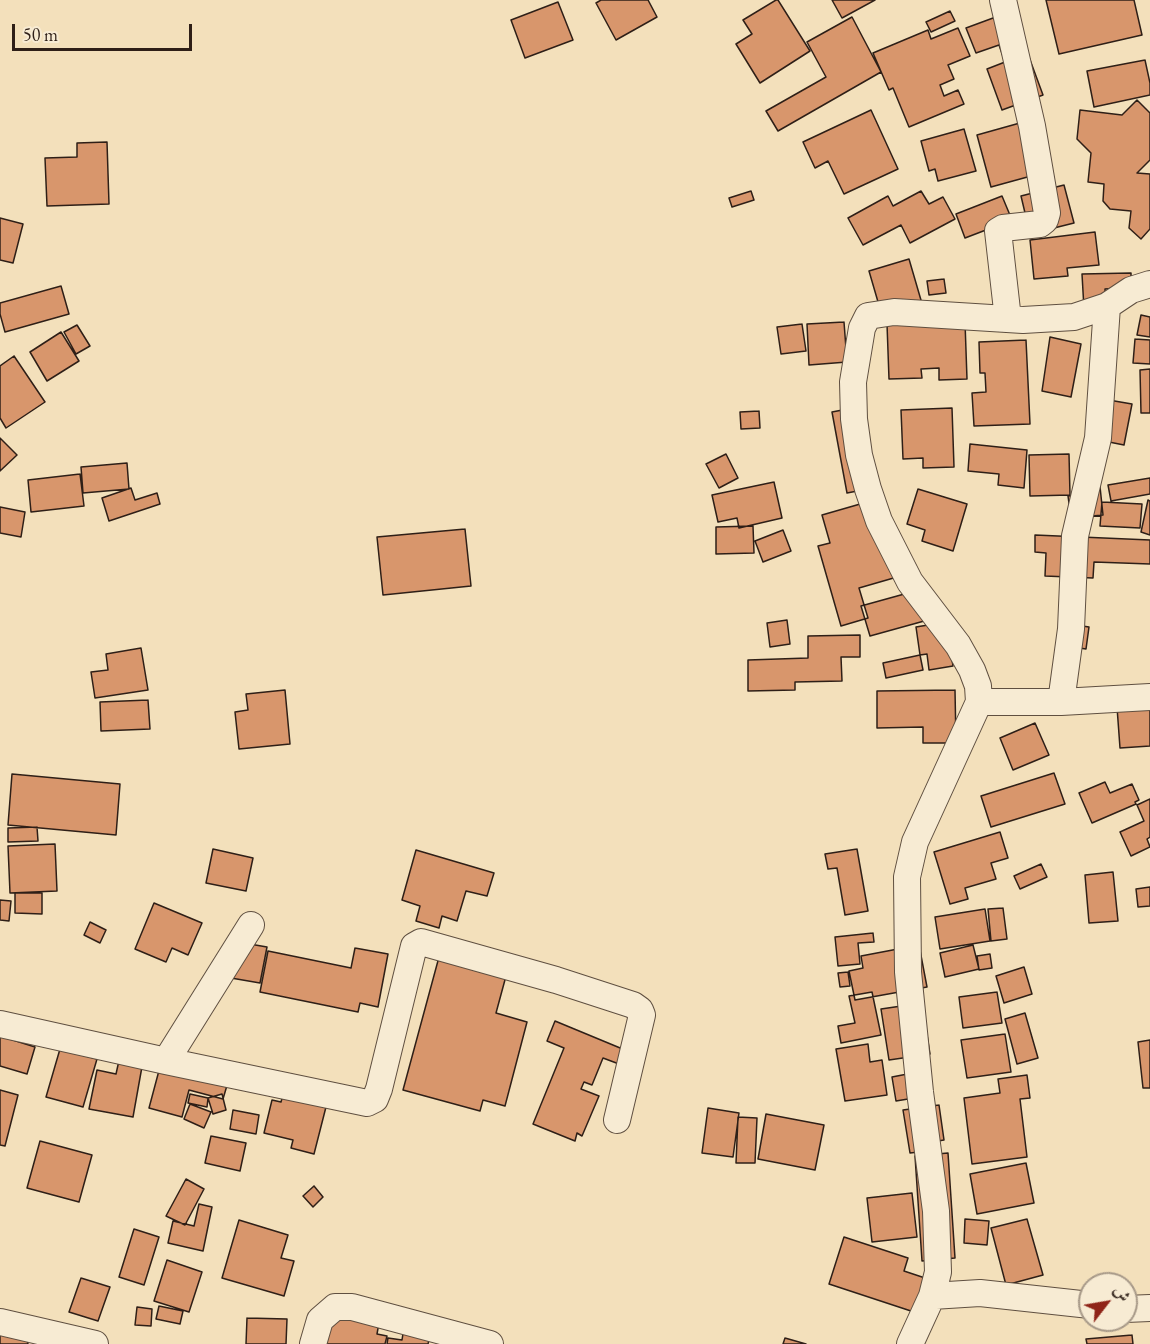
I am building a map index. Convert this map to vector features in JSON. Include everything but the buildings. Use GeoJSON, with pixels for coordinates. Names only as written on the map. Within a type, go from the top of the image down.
{"type":"FeatureCollection","features":[{"type":"Feature","properties":{"kind":"street"},"geometry":{"type":"LineString","coordinates":[[1003,0],[1032,126],[1047,213],[1045,220],[1040,224],[1003,228],[998,231],[1008,319]]}},
{"type":"Feature","properties":{"kind":"street"},"geometry":{"type":"LineString","coordinates":[[910,1344],[932,1296],[938,1272],[936,1211],[920,1092],[908,972],[907,877],[915,842],[979,702],[978,686],[958,645],[910,582],[879,521],[859,455],[854,419],[854,382],[862,328],[868,316],[894,312],[1008,319],[1074,317],[1107,306],[1131,290],[1150,284]]}},
{"type":"Feature","properties":{"kind":"street"},"geometry":{"type":"LineString","coordinates":[[1061,702],[1071,629],[1075,536],[1098,438],[1107,306]]}},
{"type":"Feature","properties":{"kind":"street"},"geometry":{"type":"LineString","coordinates":[[979,702],[1061,702],[1150,697]]}},
{"type":"Feature","properties":{"kind":"street"},"geometry":{"type":"LineString","coordinates":[[166,1061],[251,925]]}},
{"type":"Feature","properties":{"kind":"street"},"geometry":{"type":"LineString","coordinates":[[0,1024],[367,1103],[375,1099],[414,946],[421,942],[556,980],[633,1005],[639,1010],[642,1015],[617,1120]]}},
{"type":"Feature","properties":{"kind":"street"},"geometry":{"type":"LineString","coordinates":[[932,1296],[980,1293],[1078,1304]]}},
{"type":"Feature","properties":{"kind":"street"},"geometry":{"type":"LineString","coordinates":[[313,1344],[320,1320],[335,1307],[352,1307],[490,1344]]}},
{"type":"Feature","properties":{"kind":"street"},"geometry":{"type":"LineString","coordinates":[[0,1322],[95,1344]]}}]}
